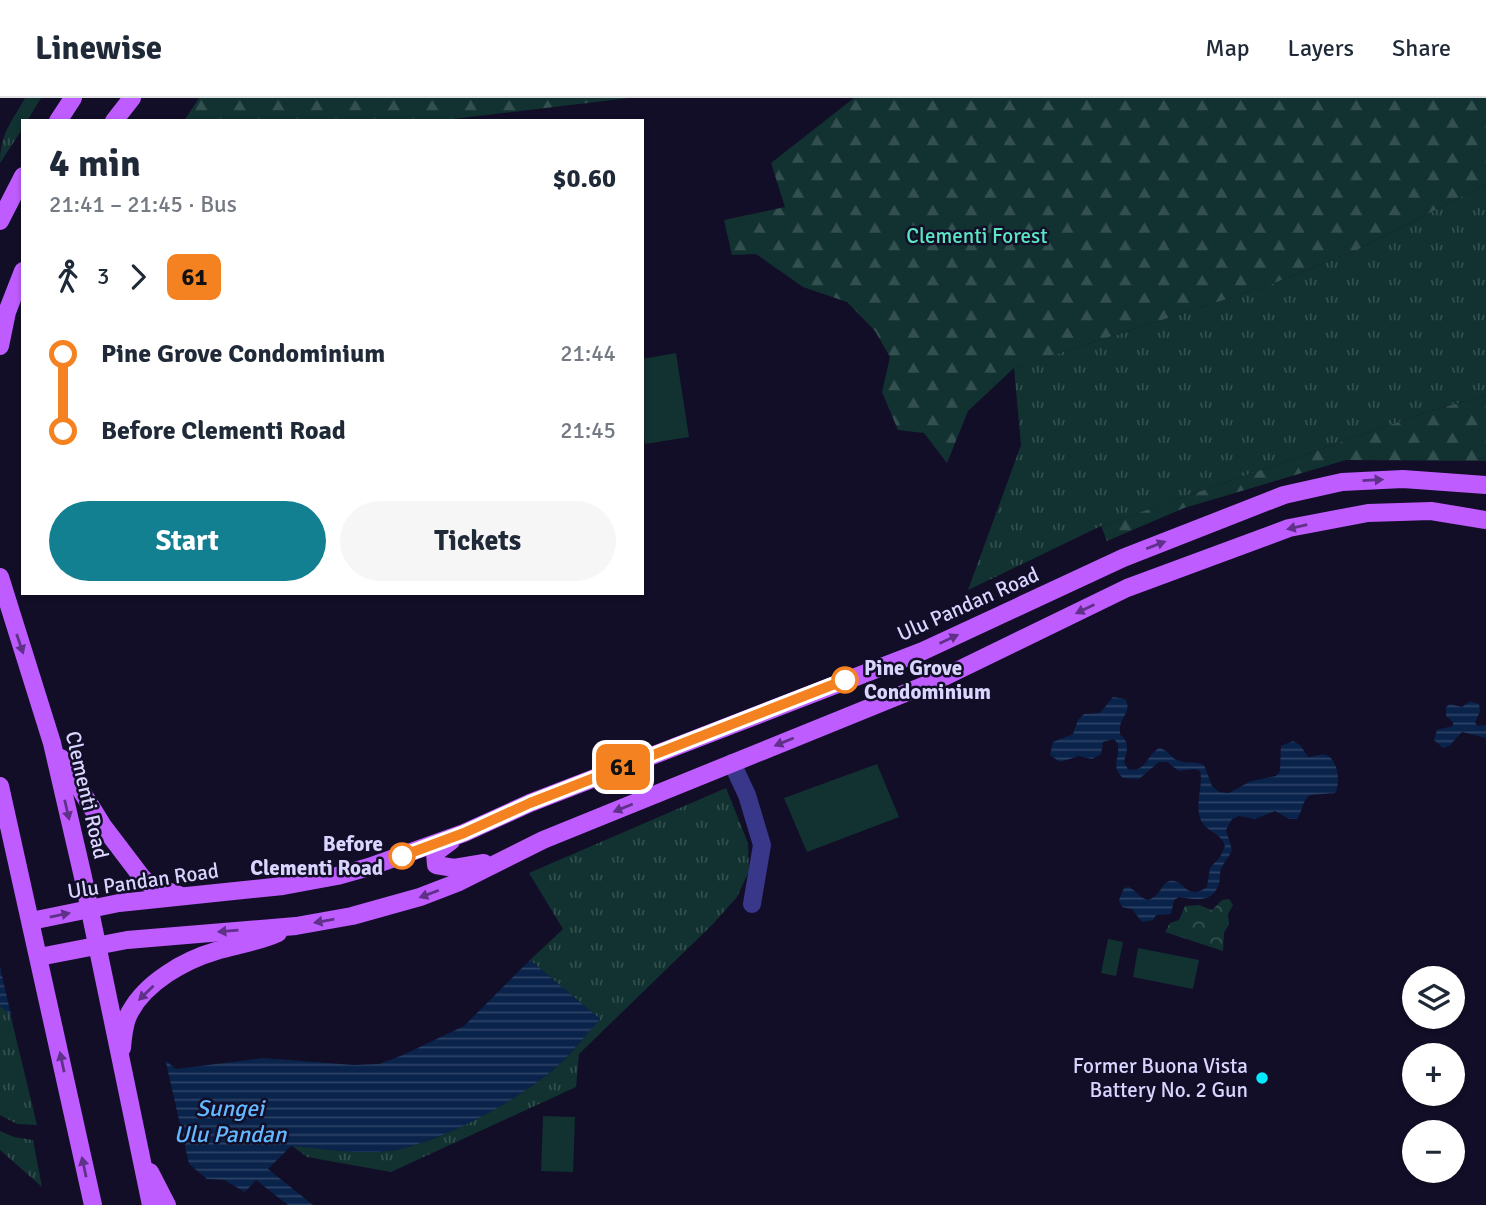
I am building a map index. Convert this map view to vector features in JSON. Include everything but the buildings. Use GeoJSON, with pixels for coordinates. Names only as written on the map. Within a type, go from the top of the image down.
{"type":"FeatureCollection","features":[{"type":"Feature","properties":{"kind":"main road"},"geometry":{"type":"LineString","coordinates":[[59,119],[73,98]]}},
{"type":"Feature","properties":{"kind":"main road"},"geometry":{"type":"LineString","coordinates":[[116,119],[132,98]]}},
{"type":"Feature","properties":{"kind":"main road"},"geometry":{"type":"LineString","coordinates":[[0,221],[21,180]]}},
{"type":"Feature","properties":{"kind":"main road"},"geometry":{"type":"LineString","coordinates":[[0,346],[7,312],[21,276]]}},
{"type":"Feature","properties":{"kind":"main road","name":"Ulu Pandan Road"},"geometry":{"type":"LineString","coordinates":[[31,921],[119,903],[283,886],[369,867],[464,833],[530,803],[923,651],[1123,558],[1284,495],[1342,482],[1403,479],[1486,485]]}},
{"type":"Feature","properties":{"kind":"main road"},"geometry":{"type":"LineString","coordinates":[[39,957],[127,940],[296,926],[352,916],[420,897],[544,841],[940,679],[1127,588],[1289,528],[1368,513],[1431,512],[1486,520]]}},
{"type":"Feature","properties":{"kind":"main road","name":"Clementi Road"},"geometry":{"type":"LineString","coordinates":[[0,577],[52,743],[151,1205]]}},
{"type":"Feature","properties":{"kind":"main road"},"geometry":{"type":"LineString","coordinates":[[52,743],[103,826],[141,876],[158,888],[186,896]]}},
{"type":"Feature","properties":{"kind":"main road"},"geometry":{"type":"LineString","coordinates":[[0,786],[93,1205]]}},
{"type":"Feature","properties":{"kind":"main road"},"geometry":{"type":"LineString","coordinates":[[464,833],[435,853],[436,865],[454,868],[511,857]]}},
{"type":"Feature","properties":{"kind":"main road"},"geometry":{"type":"LineString","coordinates":[[120,1059],[129,1012],[142,994],[161,979],[193,959],[218,950],[248,944],[296,926]]}},
{"type":"Feature","properties":{"kind":"main road","name":"Clementi Road"},"geometry":{"type":"LineString","coordinates":[[139,1150],[167,1205]]}},
{"type":"Feature","properties":{"kind":"street"},"geometry":{"type":"LineString","coordinates":[[732,763],[747,795],[762,845],[752,904]]}},
{"type":"Feature","properties":{"kind":"green space"},"geometry":{"type":"Polygon","coordinates":[[[25,98],[41,98],[28,119],[21,119],[21,131],[0,163],[4,136],[25,98]]]}},
{"type":"Feature","properties":{"kind":"green space"},"geometry":{"type":"Polygon","coordinates":[[[199,98],[629,98],[453,119],[185,119],[199,98]]]}},
{"type":"Feature","properties":{"kind":"green space","name":"Clementi Forest"},"geometry":{"type":"Polygon","coordinates":[[[854,98],[1486,98],[1486,184],[1357,250],[1267,286],[1014,368],[968,411],[947,463],[924,433],[898,430],[882,392],[890,357],[875,331],[847,302],[803,287],[756,254],[732,255],[724,220],[785,207],[771,163],[854,98]]]}},
{"type":"Feature","properties":{"kind":"green space"},"geometry":{"type":"Polygon","coordinates":[[[1486,184],[1486,395],[1424,413],[1101,526],[968,590],[1021,445],[1014,368],[1267,286],[1357,250],[1486,184]]]}},
{"type":"Feature","properties":{"kind":"green space"},"geometry":{"type":"Polygon","coordinates":[[[676,353],[689,437],[645,444],[644,359],[676,353]]]}},
{"type":"Feature","properties":{"kind":"green space"},"geometry":{"type":"Polygon","coordinates":[[[1486,395],[1486,461],[1346,460],[1184,508],[1107,541],[1101,526],[1424,413],[1486,395]]]}},
{"type":"Feature","properties":{"kind":"green space"},"geometry":{"type":"Polygon","coordinates":[[[877,764],[899,817],[807,852],[784,798],[877,764]]]}},
{"type":"Feature","properties":{"kind":"green space"},"geometry":{"type":"Polygon","coordinates":[[[726,788],[748,843],[749,871],[737,897],[713,924],[579,1054],[576,1087],[391,1172],[307,1157],[291,1145],[363,1152],[408,1147],[431,1140],[481,1117],[549,1073],[600,1019],[530,960],[563,929],[529,873],[726,788]]]}},
{"type":"Feature","properties":{"kind":"green space"},"geometry":{"type":"Polygon","coordinates":[[[1229,899],[1233,905],[1228,914],[1229,924],[1224,933],[1223,951],[1165,932],[1170,923],[1179,920],[1185,906],[1199,905],[1212,910],[1222,900],[1229,899]]]}},
{"type":"Feature","properties":{"kind":"green space"},"geometry":{"type":"Polygon","coordinates":[[[1108,939],[1123,942],[1116,976],[1101,973],[1108,939]]]}},
{"type":"Feature","properties":{"kind":"green space"},"geometry":{"type":"Polygon","coordinates":[[[1138,948],[1199,960],[1193,989],[1133,977],[1138,948]]]}},
{"type":"Feature","properties":{"kind":"green space"},"geometry":{"type":"Polygon","coordinates":[[[0,1006],[10,1013],[37,1125],[17,1124],[0,1115],[0,1006]]]}},
{"type":"Feature","properties":{"kind":"green space"},"geometry":{"type":"Polygon","coordinates":[[[543,1116],[575,1117],[573,1172],[541,1171],[543,1116]]]}},
{"type":"Feature","properties":{"kind":"green space"},"geometry":{"type":"Polygon","coordinates":[[[0,1131],[14,1137],[33,1140],[42,1187],[0,1150],[0,1131]]]}},
{"type":"Feature","properties":{"kind":"water"},"geometry":{"type":"Polygon","coordinates":[[[1113,697],[1125,699],[1127,704],[1120,730],[1127,745],[1124,762],[1128,769],[1139,769],[1159,748],[1177,760],[1204,765],[1212,786],[1219,792],[1229,793],[1251,781],[1276,776],[1280,771],[1281,746],[1293,741],[1300,745],[1308,757],[1322,754],[1330,757],[1337,772],[1337,789],[1335,793],[1310,795],[1297,819],[1289,819],[1275,811],[1255,819],[1239,816],[1232,819],[1226,830],[1232,850],[1221,869],[1215,892],[1202,899],[1179,897],[1174,900],[1171,914],[1156,915],[1153,920],[1142,922],[1132,909],[1122,907],[1119,900],[1124,888],[1129,887],[1148,900],[1170,881],[1179,883],[1190,891],[1200,891],[1207,887],[1210,868],[1225,846],[1221,839],[1204,825],[1199,813],[1200,771],[1179,771],[1167,762],[1159,762],[1139,779],[1123,778],[1117,770],[1118,744],[1114,739],[1103,742],[1101,754],[1092,759],[1079,756],[1060,762],[1050,755],[1053,742],[1073,734],[1078,720],[1084,714],[1100,713],[1113,697]]]}},
{"type":"Feature","properties":{"kind":"water"},"geometry":{"type":"Polygon","coordinates":[[[1470,701],[1479,704],[1480,711],[1475,723],[1478,726],[1486,725],[1486,738],[1462,732],[1449,746],[1443,748],[1434,740],[1437,730],[1453,726],[1453,722],[1446,716],[1446,707],[1450,704],[1462,707],[1470,701]]]}},
{"type":"Feature","properties":{"kind":"water","name":"Sungei Ulu Pandan"},"geometry":{"type":"Polygon","coordinates":[[[0,928],[176,1069],[263,1058],[354,1065],[379,1064],[464,1026],[530,960],[600,1019],[549,1073],[506,1103],[457,1129],[408,1147],[387,1151],[351,1152],[291,1146],[268,1169],[313,1205],[288,1205],[256,1180],[245,1192],[224,1180],[207,1179],[0,1006],[0,928]]]}},
{"type":"Feature","properties":{"kind":"pier"},"geometry":{"type":"Polygon","coordinates":[[[0,924],[164,1054],[189,1164],[180,1160],[12,1019],[0,967],[0,924]]]}},
{"type":"Feature","properties":{"kind":"bus line","name":"61"},"geometry":{"type":"LineString","coordinates":[[402,856],[845,680]]}},
{"type":"Feature","properties":{"kind":"place","name":"Pine Grove Condominium"},"geometry":{"type":"Point","coordinates":[845,680]}},
{"type":"Feature","properties":{"kind":"place","name":"Before Clementi Road"},"geometry":{"type":"Point","coordinates":[402,856]}},
{"type":"Feature","properties":{"kind":"place","name":"Former Buona Vista Battery No. 2 Gun"},"geometry":{"type":"Point","coordinates":[1262,1078]}}]}
